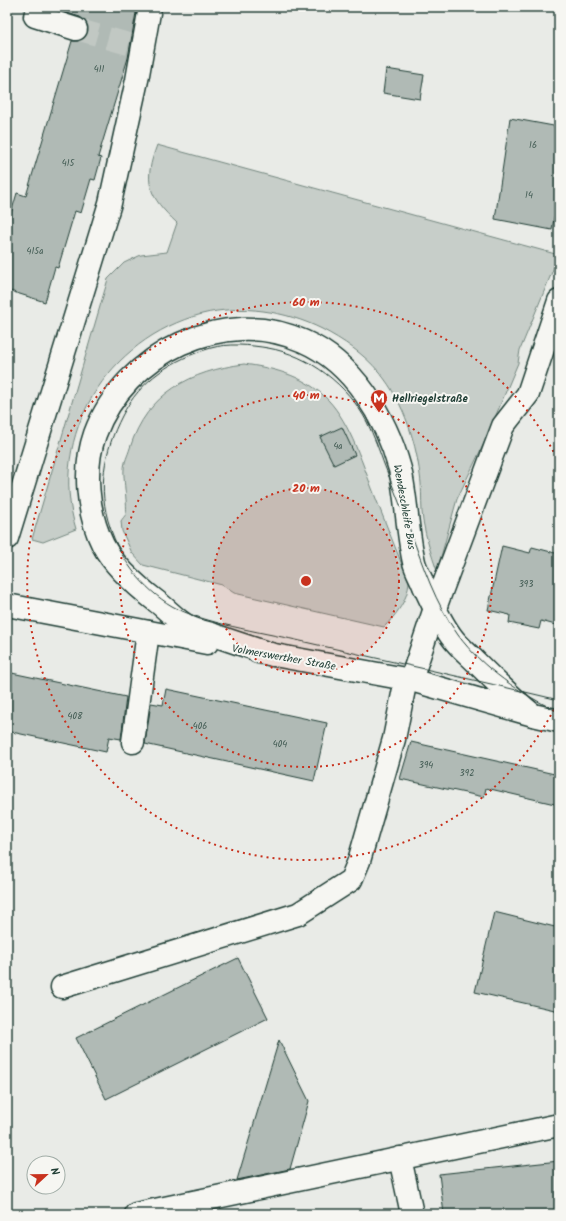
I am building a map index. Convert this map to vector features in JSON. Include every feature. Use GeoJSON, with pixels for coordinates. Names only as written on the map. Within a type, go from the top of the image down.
{"type":"FeatureCollection","features":[{"type":"Feature","properties":{"kind":"street"},"geometry":{"type":"LineString","coordinates":[[7,538],[110,203],[137,46],[150,7]]}},
{"type":"Feature","properties":{"kind":"street"},"geometry":{"type":"LineString","coordinates":[[35,16],[76,28]]}},
{"type":"Feature","properties":{"kind":"street"},"geometry":{"type":"LineString","coordinates":[[62,988],[298,914],[351,880],[359,861],[394,739],[408,679],[503,426],[528,394],[559,301]]}},
{"type":"Feature","properties":{"kind":"street","name":"Wendeschleife Bus"},"geometry":{"type":"LineString","coordinates":[[273,655],[189,627],[132,583],[104,546],[90,508],[88,472],[95,435],[108,407],[129,381],[153,358],[181,343],[205,333],[228,329],[254,328],[279,332],[305,341],[344,369],[361,386],[388,433],[400,470],[414,563],[435,608],[452,638],[511,698],[533,715]]}},
{"type":"Feature","properties":{"kind":"street","name":"Volmerswerther Straße"},"geometry":{"type":"LineString","coordinates":[[7,605],[408,679],[533,715],[559,720]]}},
{"type":"Feature","properties":{"kind":"street"},"geometry":{"type":"LineString","coordinates":[[133,742],[148,632]]}},
{"type":"Feature","properties":{"kind":"street"},"geometry":{"type":"LineString","coordinates":[[136,1214],[559,1125]]}},
{"type":"Feature","properties":{"kind":"street"},"geometry":{"type":"LineString","coordinates":[[400,1158],[412,1214]]}},
{"type":"Feature","properties":{"kind":"shaded area"},"geometry":{"type":"Polygon","coordinates":[[[157,145],[559,255],[520,350],[518,363],[485,441],[457,499],[437,571],[423,521],[421,483],[413,439],[403,411],[388,384],[373,365],[360,353],[338,338],[308,323],[294,318],[263,311],[232,310],[202,314],[168,327],[139,345],[113,368],[93,396],[78,426],[70,459],[69,494],[76,529],[43,542],[32,539],[108,279],[124,263],[141,255],[167,252],[177,223],[160,205],[151,188],[150,169],[157,145]]]}},
{"type":"Feature","properties":{"kind":"shaded area"},"geometry":{"type":"Polygon","coordinates":[[[244,364],[276,370],[305,382],[323,395],[332,404],[347,427],[409,582],[401,607],[384,627],[234,593],[222,585],[143,565],[132,553],[122,531],[121,521],[126,514],[124,466],[138,429],[148,413],[160,399],[174,388],[189,379],[206,372],[244,364]]]}},
{"type":"Feature","properties":{"kind":"building"},"geometry":{"type":"Polygon","coordinates":[[[48,7],[137,7],[128,58],[98,157],[101,158],[95,180],[91,179],[81,213],[75,211],[58,268],[55,267],[45,302],[7,290],[7,227],[17,193],[26,196],[72,41],[78,41],[84,38],[88,33],[88,27],[85,21],[80,17],[48,7]]]}},
{"type":"Feature","properties":{"kind":"building"},"geometry":{"type":"Polygon","coordinates":[[[386,69],[424,75],[420,99],[383,93],[386,69]]]}},
{"type":"Feature","properties":{"kind":"building"},"geometry":{"type":"Polygon","coordinates":[[[510,118],[559,127],[559,190],[552,230],[495,219],[510,118]]]}},
{"type":"Feature","properties":{"kind":"building"},"geometry":{"type":"Polygon","coordinates":[[[342,427],[355,455],[334,465],[320,437],[342,427]]]}},
{"type":"Feature","properties":{"kind":"building"},"geometry":{"type":"Polygon","coordinates":[[[502,546],[530,553],[532,547],[559,554],[559,626],[541,621],[539,629],[509,623],[510,615],[488,610],[502,546]]]}},
{"type":"Feature","properties":{"kind":"building"},"geometry":{"type":"Polygon","coordinates":[[[7,672],[126,697],[121,739],[109,737],[106,752],[7,731],[7,672]]]}},
{"type":"Feature","properties":{"kind":"building"},"geometry":{"type":"Polygon","coordinates":[[[166,689],[327,723],[314,781],[145,744],[151,703],[163,705],[166,689]]]}},
{"type":"Feature","properties":{"kind":"building"},"geometry":{"type":"Polygon","coordinates":[[[411,742],[559,775],[559,805],[486,788],[484,797],[400,779],[411,742]]]}},
{"type":"Feature","properties":{"kind":"building"},"geometry":{"type":"Polygon","coordinates":[[[494,912],[559,928],[559,1011],[475,992],[494,912]]]}},
{"type":"Feature","properties":{"kind":"building"},"geometry":{"type":"Polygon","coordinates":[[[238,958],[268,1018],[106,1099],[76,1038],[238,958]]]}},
{"type":"Feature","properties":{"kind":"building"},"geometry":{"type":"Polygon","coordinates":[[[279,1040],[309,1101],[290,1169],[237,1180],[279,1040]]]}},
{"type":"Feature","properties":{"kind":"building"},"geometry":{"type":"Polygon","coordinates":[[[559,1161],[559,1214],[444,1214],[439,1174],[559,1161]]]}},
{"type":"Feature","properties":{"kind":"tunnel"},"geometry":{"type":"LineString","coordinates":[[76,29],[132,45]]}},
{"type":"Feature","properties":{"kind":"tram line"},"geometry":{"type":"LineString","coordinates":[[559,700],[526,692],[494,685],[461,677],[215,622],[185,612],[161,599],[142,582],[126,562],[114,539],[106,513],[103,484],[104,470],[116,429],[129,403],[148,382],[171,365],[184,358],[218,346],[247,345],[268,348],[298,357],[326,374],[349,396],[359,408],[367,422],[430,584],[450,623],[458,635],[479,659],[504,680],[517,689],[531,697],[545,705],[559,712]]}},
{"type":"Feature","properties":{"kind":"place","name":"Hellriegelstraße"},"geometry":{"type":"Point","coordinates":[379,413]}}]}
